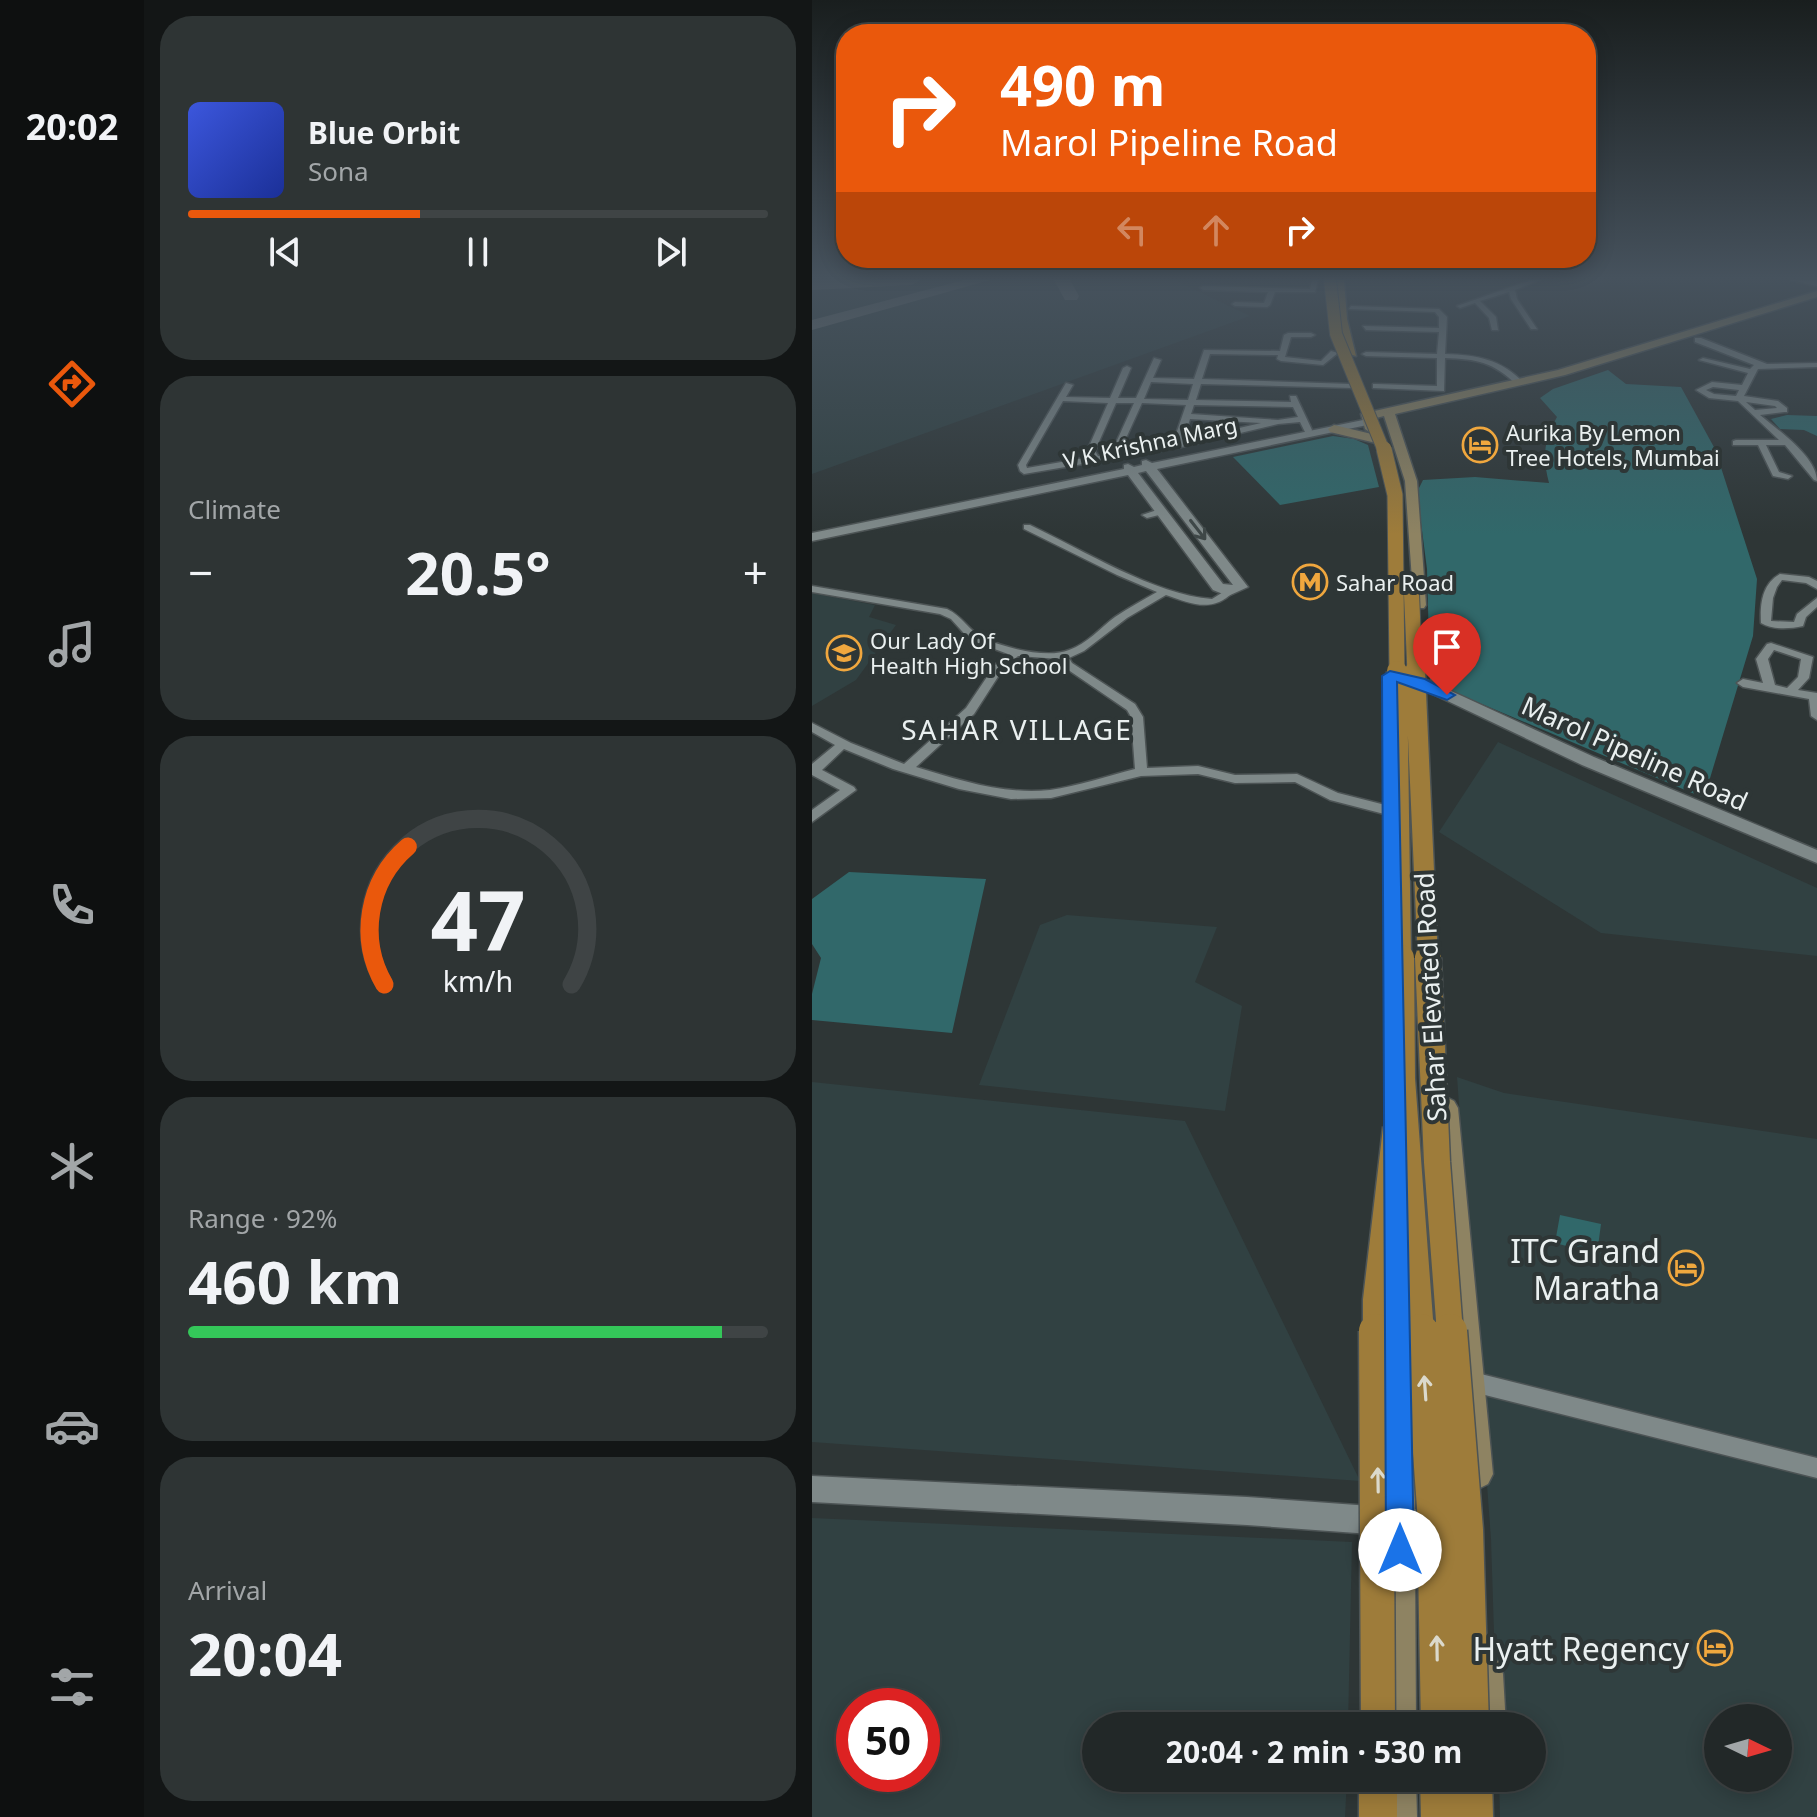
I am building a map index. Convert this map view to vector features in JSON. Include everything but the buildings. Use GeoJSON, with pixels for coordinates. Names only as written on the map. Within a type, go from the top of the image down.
{"type":"FeatureCollection","features":[{"type":"Feature","properties":{"kind":"main road","name":"Sahar Elevated Road"},"geometry":{"type":"LineString","coordinates":[[1346,365],[1370,409],[1387,455],[1395,495],[1402,1079],[1434,1507],[1438,1712]]}},
{"type":"Feature","properties":{"kind":"main road","name":"Sahar Elevated Road"},"geometry":{"type":"LineString","coordinates":[[1357,365],[1399,454],[1407,496],[1437,1162],[1466,1530],[1472,1712]]}},
{"type":"Feature","properties":{"kind":"main road","name":"V K Krishna Marg"},"geometry":{"type":"LineString","coordinates":[[1380,423],[1520,383],[1561,377],[1599,365]]}},
{"type":"Feature","properties":{"kind":"main road","name":"V K Krishna Marg"},"geometry":{"type":"LineString","coordinates":[[1380,423],[1606,365]]}},
{"type":"Feature","properties":{"kind":"main road"},"geometry":{"type":"LineString","coordinates":[[1334,429],[1380,423]]}},
{"type":"Feature","properties":{"kind":"main road"},"geometry":{"type":"LineString","coordinates":[[1380,423],[1391,495],[1390,676],[1401,1521],[1399,1712]]}},
{"type":"Feature","properties":{"kind":"main road"},"geometry":{"type":"LineString","coordinates":[[1380,423],[1415,510],[1424,922],[1473,1382],[1488,1712]]}},
{"type":"Feature","properties":{"kind":"main road"},"geometry":{"type":"LineString","coordinates":[[1378,1712],[1376,1300],[1402,1079]]}},
{"type":"Feature","properties":{"kind":"main road"},"geometry":{"type":"LineString","coordinates":[[1378,1792],[1378,1817]]}},
{"type":"Feature","properties":{"kind":"main road"},"geometry":{"type":"LineString","coordinates":[[1399,1792],[1399,1817]]}},
{"type":"Feature","properties":{"kind":"main road"},"geometry":{"type":"LineString","coordinates":[[1439,1792],[1440,1817]]}},
{"type":"Feature","properties":{"kind":"main road"},"geometry":{"type":"LineString","coordinates":[[1473,1792],[1474,1817]]}},
{"type":"Feature","properties":{"kind":"main road"},"geometry":{"type":"LineString","coordinates":[[1490,1792],[1491,1817]]}},
{"type":"Feature","properties":{"kind":"street"},"geometry":{"type":"LineString","coordinates":[[1118,453],[1155,365]]}},
{"type":"Feature","properties":{"kind":"street"},"geometry":{"type":"LineString","coordinates":[[1183,447],[1186,416],[1203,365]]}},
{"type":"Feature","properties":{"kind":"street"},"geometry":{"type":"LineString","coordinates":[[1297,365],[1294,401],[1305,425]]}},
{"type":"Feature","properties":{"kind":"street"},"geometry":{"type":"LineString","coordinates":[[1376,386],[1441,389],[1441,365]]}},
{"type":"Feature","properties":{"kind":"street"},"geometry":{"type":"LineString","coordinates":[[1501,365],[1520,383]]}},
{"type":"Feature","properties":{"kind":"street"},"geometry":{"type":"LineString","coordinates":[[1723,365],[1750,371],[1766,367],[1817,365]]}},
{"type":"Feature","properties":{"kind":"street"},"geometry":{"type":"LineString","coordinates":[[1760,365],[1766,367]]}},
{"type":"Feature","properties":{"kind":"street"},"geometry":{"type":"LineString","coordinates":[[1095,458],[1091,451],[1127,368]]}},
{"type":"Feature","properties":{"kind":"street"},"geometry":{"type":"LineString","coordinates":[[1750,371],[1743,388],[1750,407],[1817,478]]}},
{"type":"Feature","properties":{"kind":"street"},"geometry":{"type":"LineString","coordinates":[[1147,380],[1350,386]]}},
{"type":"Feature","properties":{"kind":"street"},"geometry":{"type":"LineString","coordinates":[[1743,388],[1714,384],[1701,388],[1710,395],[1750,407],[1775,403]]}},
{"type":"Feature","properties":{"kind":"street"},"geometry":{"type":"LineString","coordinates":[[1069,385],[1022,465],[1024,471],[1118,453],[1183,447],[1278,422]]}},
{"type":"Feature","properties":{"kind":"street"},"geometry":{"type":"LineString","coordinates":[[1062,399],[1138,401],[1192,397],[1294,401]]}},
{"type":"Feature","properties":{"kind":"street"},"geometry":{"type":"LineString","coordinates":[[1186,416],[1305,425]]}},
{"type":"Feature","properties":{"kind":"street","name":"V K Krishna Marg"},"geometry":{"type":"LineString","coordinates":[[1148,466],[1183,447],[1305,425],[1380,423]]}},
{"type":"Feature","properties":{"kind":"street","name":"V K Krishna Marg"},"geometry":{"type":"LineString","coordinates":[[812,534],[1334,429],[1380,423]]}},
{"type":"Feature","properties":{"kind":"street"},"geometry":{"type":"LineString","coordinates":[[1736,443],[1786,442]]}},
{"type":"Feature","properties":{"kind":"street"},"geometry":{"type":"LineString","coordinates":[[1761,443],[1774,471],[1788,476]]}},
{"type":"Feature","properties":{"kind":"street"},"geometry":{"type":"LineString","coordinates":[[1027,527],[1166,591],[1207,602],[1220,599],[1241,587],[1148,466]]}},
{"type":"Feature","properties":{"kind":"street"},"geometry":{"type":"LineString","coordinates":[[1130,470],[1154,514],[1218,587],[1228,592]]}},
{"type":"Feature","properties":{"kind":"street"},"geometry":{"type":"LineString","coordinates":[[1817,586],[1809,580],[1780,577],[1774,581],[1765,603],[1766,623],[1799,624],[1801,616],[1817,601]]}},
{"type":"Feature","properties":{"kind":"street"},"geometry":{"type":"LineString","coordinates":[[812,589],[943,611],[962,621],[970,635],[979,641],[1017,651],[1063,657],[1082,650],[1118,620],[1166,591]]}},
{"type":"Feature","properties":{"kind":"street"},"geometry":{"type":"LineString","coordinates":[[1770,688],[1762,659],[1771,646],[1807,657],[1803,678],[1790,692]]}},
{"type":"Feature","properties":{"kind":"street"},"geometry":{"type":"LineString","coordinates":[[906,769],[970,711],[999,667],[1017,651]]}},
{"type":"Feature","properties":{"kind":"street"},"geometry":{"type":"LineString","coordinates":[[1063,657],[1068,665],[1131,707],[1137,717],[1141,772]]}},
{"type":"Feature","properties":{"kind":"street","name":"Marol Pipeline Road"},"geometry":{"type":"LineString","coordinates":[[1390,676],[1420,682],[1588,761],[1817,857]]}},
{"type":"Feature","properties":{"kind":"street"},"geometry":{"type":"LineString","coordinates":[[1743,683],[1815,696],[1817,716]]}},
{"type":"Feature","properties":{"kind":"street"},"geometry":{"type":"LineString","coordinates":[[812,727],[843,744],[906,769],[963,786],[1033,796],[1093,787],[1141,772],[1198,770],[1235,779],[1297,778],[1334,797],[1392,811]]}},
{"type":"Feature","properties":{"kind":"street"},"geometry":{"type":"LineString","coordinates":[[812,817],[850,790],[816,772],[815,768],[843,744]]}},
{"type":"Feature","properties":{"kind":"street"},"geometry":{"type":"LineString","coordinates":[[1473,1382],[1817,1468]]}},
{"type":"Feature","properties":{"kind":"street"},"geometry":{"type":"LineString","coordinates":[[812,1489],[1401,1521],[1480,1530]]}},
{"type":"Feature","properties":{"kind":"shaded area"},"geometry":{"type":"Polygon","coordinates":[[[812,365],[1115,365],[812,474],[812,365]]]}},
{"type":"Feature","properties":{"kind":"shaded area"},"geometry":{"type":"Polygon","coordinates":[[[1608,370],[1626,384],[1681,387],[1715,449],[1757,579],[1753,636],[1704,798],[1430,682],[1427,569],[1417,492],[1423,480],[1475,477],[1549,483],[1545,465],[1546,449],[1557,417],[1540,398],[1553,389],[1608,370]]]}},
{"type":"Feature","properties":{"kind":"shaded area"},"geometry":{"type":"Polygon","coordinates":[[[1787,415],[1817,416],[1817,436],[1804,430],[1780,429],[1771,419],[1787,415]]]}},
{"type":"Feature","properties":{"kind":"shaded area"},"geometry":{"type":"Polygon","coordinates":[[[1333,436],[1368,445],[1379,487],[1280,505],[1233,457],[1333,436]]]}},
{"type":"Feature","properties":{"kind":"shaded area","name":"Our Lady Of Health High School"},"geometry":{"type":"Polygon","coordinates":[[[812,593],[875,605],[869,617],[896,625],[856,680],[812,706],[812,593]]]}},
{"type":"Feature","properties":{"kind":"shaded area"},"geometry":{"type":"Polygon","coordinates":[[[1498,742],[1817,888],[1817,956],[1601,933],[1439,832],[1498,742]]]}},
{"type":"Feature","properties":{"kind":"shaded area"},"geometry":{"type":"Polygon","coordinates":[[[849,872],[986,879],[952,1033],[812,1020],[812,994],[821,958],[812,944],[812,899],[849,872]]]}},
{"type":"Feature","properties":{"kind":"shaded area"},"geometry":{"type":"Polygon","coordinates":[[[1067,915],[1217,927],[1195,982],[1242,1006],[1225,1111],[979,1085],[1040,925],[1067,915]]]}},
{"type":"Feature","properties":{"kind":"shaded area"},"geometry":{"type":"Polygon","coordinates":[[[1457,1077],[1504,1093],[1817,1139],[1817,1817],[1500,1817],[1499,1792],[1546,1792],[1546,1712],[1497,1712],[1491,1539],[1457,1077]]]}},
{"type":"Feature","properties":{"kind":"shaded area"},"geometry":{"type":"Polygon","coordinates":[[[812,1082],[1185,1121],[1360,1481],[812,1442],[812,1082]]]}},
{"type":"Feature","properties":{"kind":"shaded area"},"geometry":{"type":"Polygon","coordinates":[[[1560,1215],[1601,1224],[1597,1254],[1555,1243],[1560,1215]]]}},
{"type":"Feature","properties":{"kind":"shaded area"},"geometry":{"type":"Polygon","coordinates":[[[812,1518],[1352,1542],[1348,1712],[1082,1712],[1082,1792],[1346,1792],[1345,1817],[812,1817],[812,1518]]]}},
{"type":"Feature","properties":{"kind":"place","name":"Aurika By Lemon Tree Hotels, Mumbai"},"geometry":{"type":"Point","coordinates":[1480,445]}},
{"type":"Feature","properties":{"kind":"place","name":"Sahar Road"},"geometry":{"type":"Point","coordinates":[1310,582]}},
{"type":"Feature","properties":{"kind":"place","name":"Our Lady Of Health High School"},"geometry":{"type":"Point","coordinates":[844,653]}},
{"type":"Feature","properties":{"kind":"place","name":"ITC Grand Maratha"},"geometry":{"type":"Point","coordinates":[1686,1268]}},
{"type":"Feature","properties":{"kind":"place","name":"Hyatt Regency"},"geometry":{"type":"Point","coordinates":[1715,1648]}},
{"type":"Feature","properties":{"kind":"district","name":"SAHAR VILLAGE"},"geometry":{"type":"Point","coordinates":[1017,729]}},
{"type":"Feature","properties":{"kind":"route"},"geometry":{"type":"LineString","coordinates":[[1400,1550],[1390,676],[1420,682],[1447,695]]}}]}
